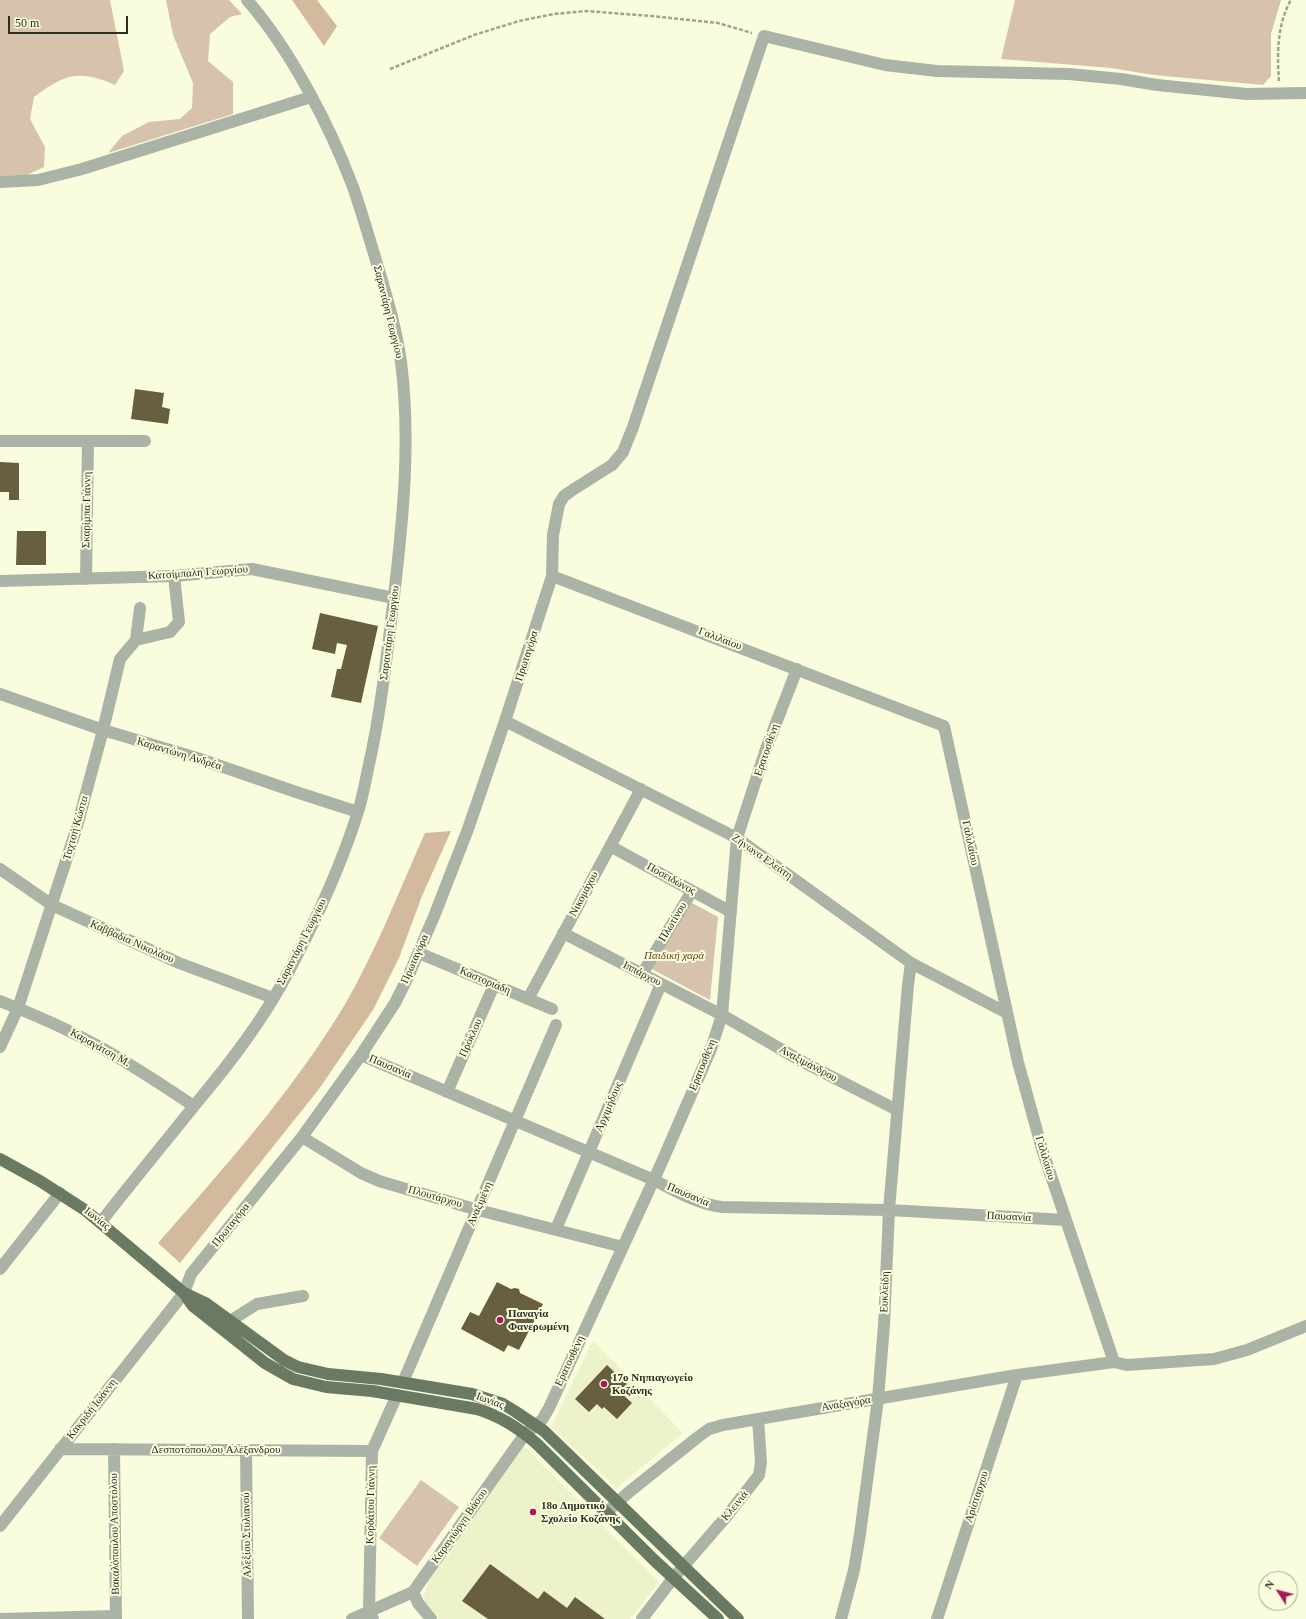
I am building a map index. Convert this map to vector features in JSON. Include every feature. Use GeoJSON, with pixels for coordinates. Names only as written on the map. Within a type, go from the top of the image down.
{"type":"FeatureCollection","features":[{"type":"Feature","properties":{"kind":"main road","name":"Ιωνίας"},"geometry":{"type":"LineString","coordinates":[[0,1159],[60,1193],[106,1226],[184,1293],[207,1304],[284,1360],[298,1367],[328,1374],[403,1382],[487,1398],[510,1408],[536,1424],[738,1619]]}},
{"type":"Feature","properties":{"kind":"main road","name":"Ιωνίας"},"geometry":{"type":"LineString","coordinates":[[184,1293],[193,1306],[265,1363],[293,1379],[326,1388],[372,1391],[477,1409],[491,1413],[526,1434],[606,1513],[718,1619]]}},
{"type":"Feature","properties":{"kind":"main road"},"geometry":{"type":"LineString","coordinates":[[397,1395],[403,1382]]}},
{"type":"Feature","properties":{"kind":"street","name":"Σαραντάρη Γεωργίου"},"geometry":{"type":"LineString","coordinates":[[106,1226],[194,1106],[237,1054],[255,1028],[290,970],[324,898],[343,856],[358,812],[375,736],[394,598],[403,514],[405,417],[400,359],[389,307],[352,185],[335,144],[311,97],[275,37],[260,15],[247,0]]}},
{"type":"Feature","properties":{"kind":"street"},"geometry":{"type":"LineString","coordinates":[[764,36],[885,65],[937,71],[1069,74],[1121,79],[1157,86],[1246,94],[1306,93]]}},
{"type":"Feature","properties":{"kind":"street","name":"Πρωταγόρα"},"geometry":{"type":"LineString","coordinates":[[184,1293],[191,1274],[302,1137],[361,1055],[395,1002],[419,953],[468,829],[552,576],[553,535],[559,504],[564,496],[612,465],[623,452],[633,427],[764,36]]}},
{"type":"Feature","properties":{"kind":"street"},"geometry":{"type":"LineString","coordinates":[[0,182],[38,180],[82,169],[311,97]]}},
{"type":"Feature","properties":{"kind":"street","name":"Σκαρίμπα Γιάννη"},"geometry":{"type":"LineString","coordinates":[[86,579],[88,441]]}},
{"type":"Feature","properties":{"kind":"street"},"geometry":{"type":"LineString","coordinates":[[0,442],[145,441]]}},
{"type":"Feature","properties":{"kind":"street","name":"Κατσίμπαλη Γεωργίου"},"geometry":{"type":"LineString","coordinates":[[0,581],[174,576],[252,569],[394,598]]}},
{"type":"Feature","properties":{"kind":"street"},"geometry":{"type":"LineString","coordinates":[[140,608],[136,640],[170,632],[179,622],[174,576]]}},
{"type":"Feature","properties":{"kind":"street","name":"Γαλιλαίου"},"geometry":{"type":"LineString","coordinates":[[552,576],[944,726],[1018,1062],[1042,1149],[1114,1362]]}},
{"type":"Feature","properties":{"kind":"street","name":"Ταχτσή Κώστα"},"geometry":{"type":"LineString","coordinates":[[0,1046],[18,1008],[76,830],[103,730],[120,659],[136,640]]}},
{"type":"Feature","properties":{"kind":"street","name":"Ερατοσθένη"},"geometry":{"type":"LineString","coordinates":[[526,1434],[542,1420],[549,1408],[654,1180],[711,1049],[722,1015],[737,838],[766,749],[797,669]]}},
{"type":"Feature","properties":{"kind":"street","name":"Καραντώνη Ανδρέα"},"geometry":{"type":"LineString","coordinates":[[0,694],[103,730],[197,758],[358,812]]}},
{"type":"Feature","properties":{"kind":"street","name":"Ζήνωνα Ελεάτη"},"geometry":{"type":"LineString","coordinates":[[505,721],[737,838],[911,963],[1007,1013]]}},
{"type":"Feature","properties":{"kind":"street","name":"Νικομάχου"},"geometry":{"type":"LineString","coordinates":[[528,998],[641,789]]}},
{"type":"Feature","properties":{"kind":"street","name":"Ποσειδώνος"},"geometry":{"type":"LineString","coordinates":[[610,846],[731,912]]}},
{"type":"Feature","properties":{"kind":"street","name":"Καββαδία Νικολάου"},"geometry":{"type":"LineString","coordinates":[[0,869],[52,905],[179,963],[273,998]]}},
{"type":"Feature","properties":{"kind":"street","name":"Πλωτίνου"},"geometry":{"type":"LineString","coordinates":[[642,974],[692,890]]}},
{"type":"Feature","properties":{"kind":"street","name":"Ιππάρχου"},"geometry":{"type":"LineString","coordinates":[[563,933],[722,1015]]}},
{"type":"Feature","properties":{"kind":"street","name":"Καστοριάδη"},"geometry":{"type":"LineString","coordinates":[[419,953],[552,1009]]}},
{"type":"Feature","properties":{"kind":"street","name":"Ευκλείδη"},"geometry":{"type":"LineString","coordinates":[[840,1619],[854,1570],[878,1399],[884,1325],[889,1210],[911,963]]}},
{"type":"Feature","properties":{"kind":"street","name":"Αρχιμήδους"},"geometry":{"type":"LineString","coordinates":[[556,1229],[661,984]]}},
{"type":"Feature","properties":{"kind":"street","name":"Πρόκλου"},"geometry":{"type":"LineString","coordinates":[[447,1092],[494,985]]}},
{"type":"Feature","properties":{"kind":"street","name":"Καραγάτση Μ."},"geometry":{"type":"LineString","coordinates":[[0,1001],[97,1045],[128,1063],[194,1106]]}},
{"type":"Feature","properties":{"kind":"street","name":"Αναξιμάνδρου"},"geometry":{"type":"LineString","coordinates":[[722,1015],[803,1062],[897,1110]]}},
{"type":"Feature","properties":{"kind":"street","name":"Αναξιμένη"},"geometry":{"type":"LineString","coordinates":[[403,1382],[556,1026]]}},
{"type":"Feature","properties":{"kind":"street","name":"Παυσανία"},"geometry":{"type":"LineString","coordinates":[[361,1055],[709,1205],[722,1207],[889,1210],[1065,1220]]}},
{"type":"Feature","properties":{"kind":"street","name":"Πλουτάρχου"},"geometry":{"type":"LineString","coordinates":[[302,1137],[361,1173],[379,1181],[478,1210],[556,1229],[622,1248]]}},
{"type":"Feature","properties":{"kind":"street"},"geometry":{"type":"LineString","coordinates":[[0,1269],[60,1193]]}},
{"type":"Feature","properties":{"kind":"street","name":"Κακριδή Ιωάννη"},"geometry":{"type":"LineString","coordinates":[[0,1526],[184,1293]]}},
{"type":"Feature","properties":{"kind":"street"},"geometry":{"type":"LineString","coordinates":[[230,1321],[257,1304],[303,1296]]}},
{"type":"Feature","properties":{"kind":"street","name":"Αναξαγόρα"},"geometry":{"type":"LineString","coordinates":[[606,1513],[664,1464],[709,1429],[723,1425],[1017,1375],[1114,1362],[1127,1365],[1214,1359],[1247,1350],[1306,1326]]}},
{"type":"Feature","properties":{"kind":"street","name":"Αρίσταρχου"},"geometry":{"type":"LineString","coordinates":[[937,1619],[1017,1375]]}},
{"type":"Feature","properties":{"kind":"street","name":"Κορδάτου Γιάννη"},"geometry":{"type":"LineString","coordinates":[[371,1615],[372,1451],[397,1395]]}},
{"type":"Feature","properties":{"kind":"street","name":"Κλεινιά"},"geometry":{"type":"LineString","coordinates":[[642,1619],[683,1566],[726,1517],[758,1476],[761,1462],[758,1420]]}},
{"type":"Feature","properties":{"kind":"street","name":"Καραγιώργη Βάσου"},"geometry":{"type":"LineString","coordinates":[[413,1592],[526,1434]]}},
{"type":"Feature","properties":{"kind":"street","name":"Δεσποτόπουλου Αλέξανδρου"},"geometry":{"type":"LineString","coordinates":[[60,1449],[372,1451]]}},
{"type":"Feature","properties":{"kind":"street","name":"Βακαλόπουλου Αποστόλου"},"geometry":{"type":"LineString","coordinates":[[114,1450],[116,1617]]}},
{"type":"Feature","properties":{"kind":"street","name":"Αλεξίου Στυλιανού"},"geometry":{"type":"LineString","coordinates":[[246,1450],[248,1619]]}},
{"type":"Feature","properties":{"kind":"street"},"geometry":{"type":"LineString","coordinates":[[352,1619],[371,1615],[413,1592],[418,1603],[431,1619]]}},
{"type":"Feature","properties":{"kind":"street"},"geometry":{"type":"LineString","coordinates":[[0,1619],[116,1617]]}},
{"type":"Feature","properties":{"kind":"path"},"geometry":{"type":"LineString","coordinates":[[1279,94],[1278,68],[1281,24],[1286,8],[1291,0]]}},
{"type":"Feature","properties":{"kind":"path"},"geometry":{"type":"LineString","coordinates":[[390,69],[474,35],[519,21],[554,14],[586,11],[718,23],[764,36]]}},
{"type":"Feature","properties":{"kind":"shaded area"},"geometry":{"type":"Polygon","coordinates":[[[292,0],[317,0],[337,26],[324,46],[292,0]]]}},
{"type":"Feature","properties":{"kind":"shaded area"},"geometry":{"type":"Polygon","coordinates":[[[451,831],[422,896],[399,958],[373,1010],[319,1089],[180,1263],[158,1243],[256,1129],[280,1099],[324,1038],[356,985],[387,921],[425,833],[451,831]]]}},
{"type":"Feature","properties":{"kind":"shaded area","name":"17ο Νηπιαγωγείο Κοζάνης"},"geometry":{"type":"Polygon","coordinates":[[[593,1340],[683,1433],[617,1488],[551,1427],[593,1340]]]}},
{"type":"Feature","properties":{"kind":"shaded area","name":"18ο Δημοτικό Σχολείο Κοζάνης"},"geometry":{"type":"Polygon","coordinates":[[[523,1445],[659,1582],[630,1619],[438,1619],[423,1600],[429,1579],[523,1445]]]}},
{"type":"Feature","properties":{"kind":"green space"},"geometry":{"type":"Polygon","coordinates":[[[0,0],[110,0],[124,71],[115,85],[91,77],[72,76],[54,83],[34,97],[30,119],[45,147],[44,167],[27,175],[0,176],[0,0]]]}},
{"type":"Feature","properties":{"kind":"green space"},"geometry":{"type":"Polygon","coordinates":[[[166,0],[229,0],[242,14],[230,17],[210,34],[208,61],[233,82],[233,114],[108,153],[122,136],[149,122],[180,119],[192,108],[193,83],[173,35],[166,0]]]}},
{"type":"Feature","properties":{"kind":"green space"},"geometry":{"type":"Polygon","coordinates":[[[1015,0],[1281,0],[1271,34],[1271,76],[1263,85],[1154,75],[1111,68],[1001,59],[1015,0]]]}},
{"type":"Feature","properties":{"kind":"green space","name":"Παιδική χαρά"},"geometry":{"type":"Polygon","coordinates":[[[690,902],[718,917],[710,1000],[650,968],[690,902]]]}},
{"type":"Feature","properties":{"kind":"green space"},"geometry":{"type":"Polygon","coordinates":[[[421,1480],[459,1507],[417,1566],[379,1538],[421,1480]]]}},
{"type":"Feature","properties":{"kind":"building"},"geometry":{"type":"Polygon","coordinates":[[[135,389],[164,393],[162,407],[170,409],[168,424],[131,419],[135,389]]]}},
{"type":"Feature","properties":{"kind":"building"},"geometry":{"type":"Polygon","coordinates":[[[0,462],[19,463],[19,500],[9,500],[9,492],[0,492],[0,462]]]}},
{"type":"Feature","properties":{"kind":"building"},"geometry":{"type":"Polygon","coordinates":[[[17,531],[46,531],[46,565],[16,565],[17,531]]]}},
{"type":"Feature","properties":{"kind":"building"},"geometry":{"type":"Polygon","coordinates":[[[320,613],[378,626],[361,703],[331,697],[337,669],[341,669],[347,645],[337,643],[335,654],[312,649],[320,613]]]}},
{"type":"Feature","properties":{"kind":"building","name":"Παναγία Φανερωμένη"},"geometry":{"type":"Polygon","coordinates":[[[497,1282],[511,1289],[519,1289],[520,1293],[543,1304],[519,1350],[508,1345],[504,1352],[461,1329],[470,1312],[479,1316],[497,1282]]]}},
{"type":"Feature","properties":{"kind":"building"},"geometry":{"type":"Polygon","coordinates":[[[607,1365],[627,1384],[619,1391],[632,1403],[617,1419],[604,1407],[602,1409],[597,1404],[589,1412],[575,1399],[607,1365]]]}},
{"type":"Feature","properties":{"kind":"building"},"geometry":{"type":"Polygon","coordinates":[[[490,1564],[538,1599],[544,1591],[567,1608],[575,1597],[605,1619],[488,1619],[462,1601],[490,1564]]]}},
{"type":"Feature","properties":{"kind":"place","name":"Παναγία Φανερωμένη"},"geometry":{"type":"Point","coordinates":[500,1320]}},
{"type":"Feature","properties":{"kind":"place","name":"17ο Νηπιαγωγείο Κοζάνης"},"geometry":{"type":"Point","coordinates":[604,1384]}},
{"type":"Feature","properties":{"kind":"place","name":"18ο Δημοτικό Σχολείο Κοζάνης"},"geometry":{"type":"Point","coordinates":[533,1512]}}]}
